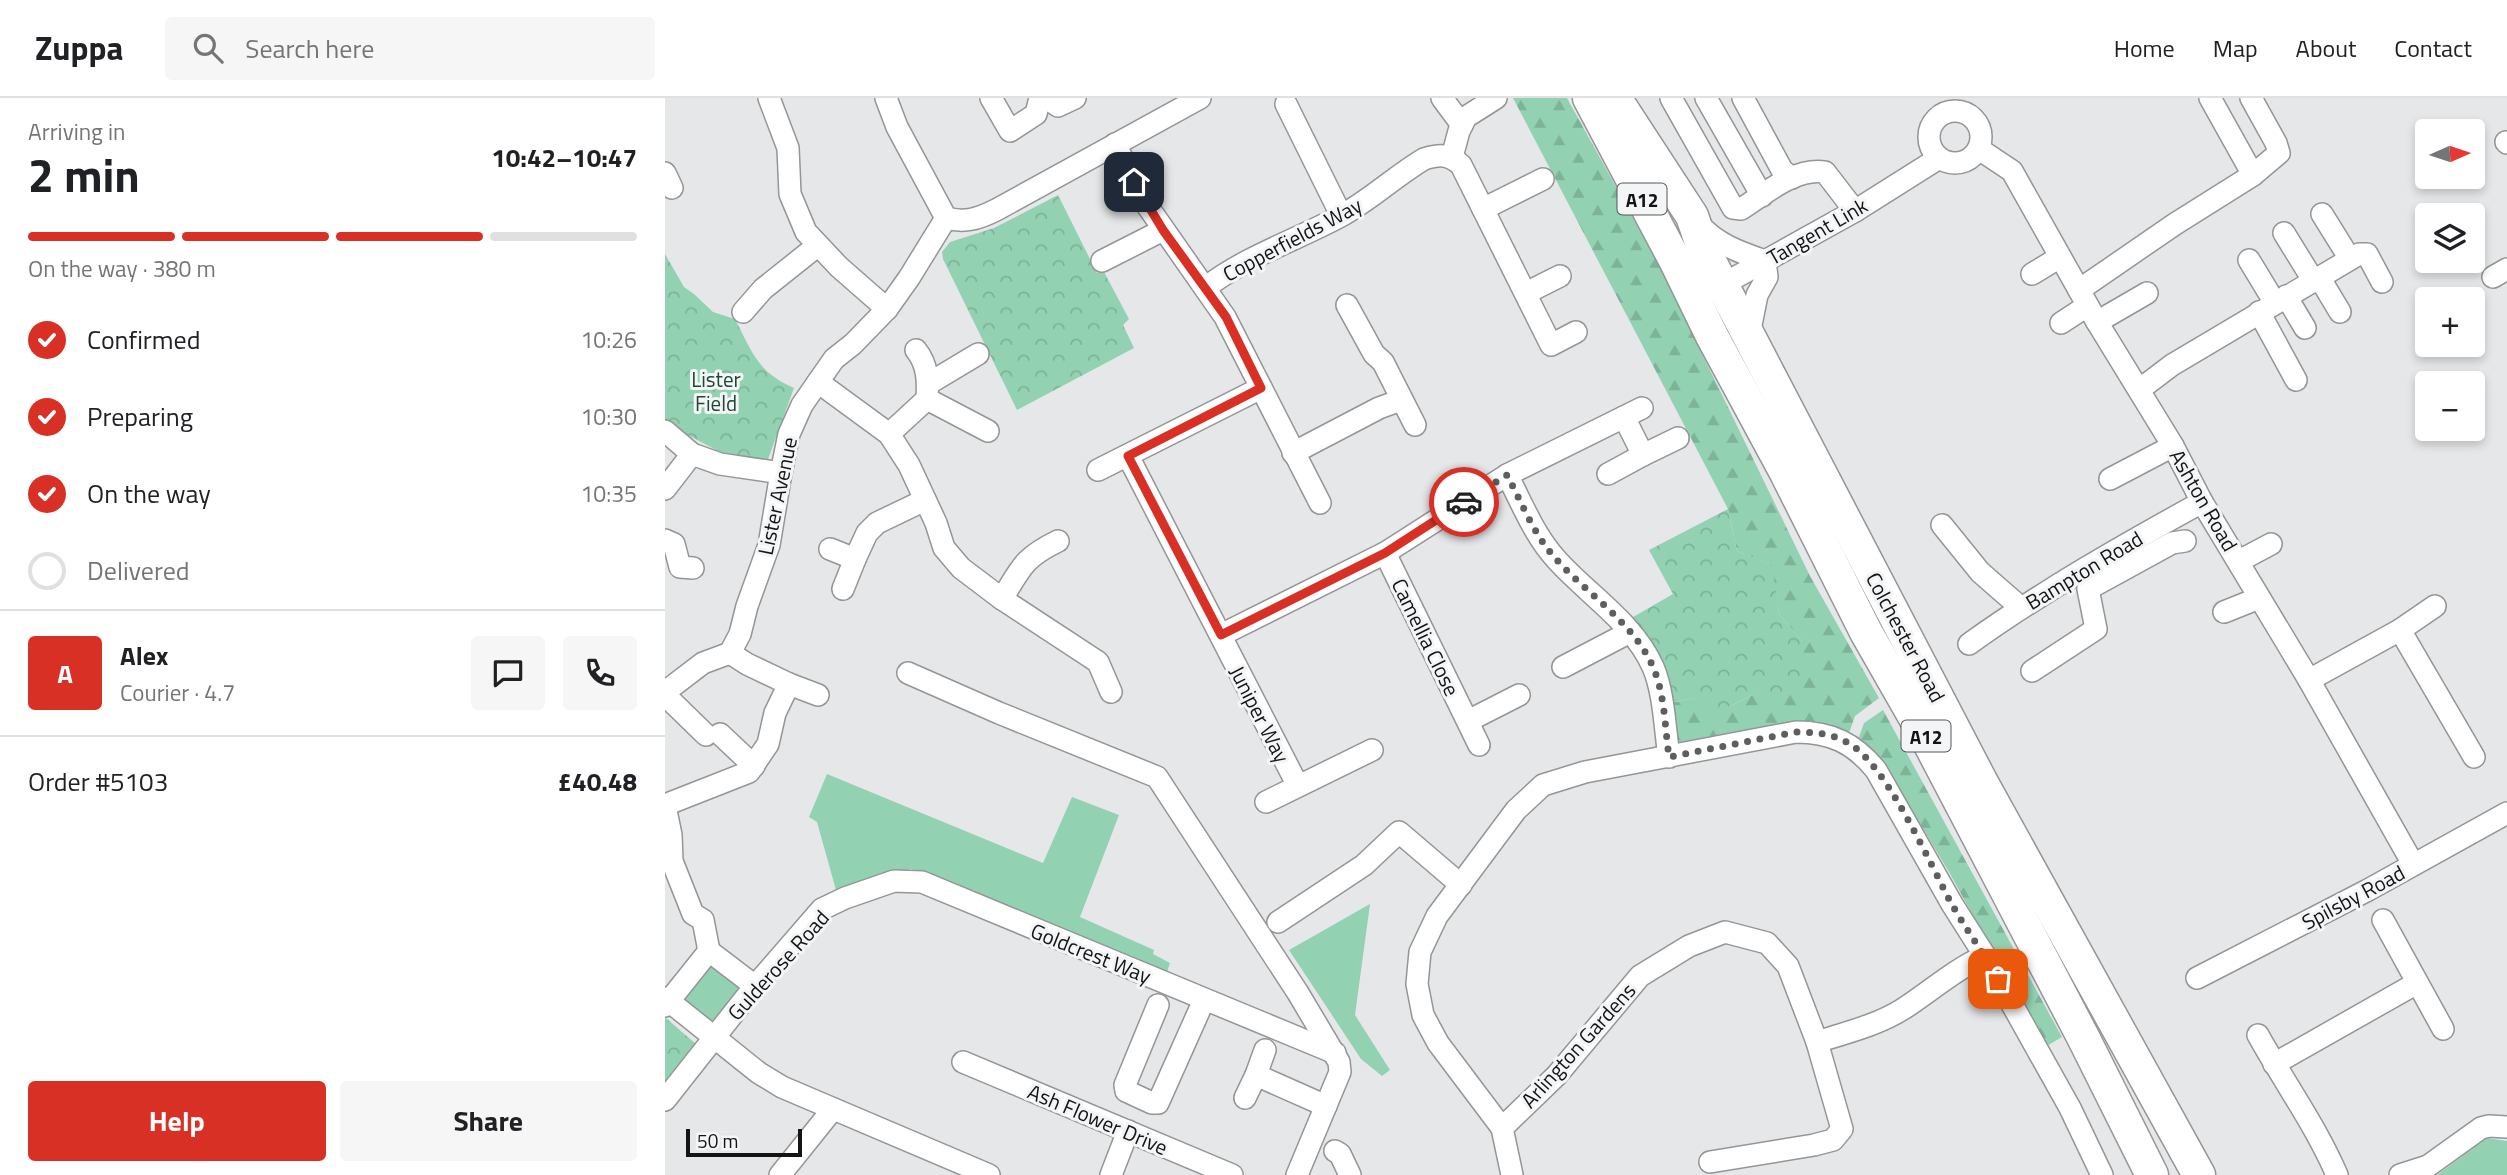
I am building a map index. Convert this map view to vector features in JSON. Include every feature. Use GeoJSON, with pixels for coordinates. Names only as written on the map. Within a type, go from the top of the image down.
{"type":"FeatureCollection","features":[{"type":"Feature","properties":{"kind":"highway","name":"Colchester Road"},"geometry":{"type":"LineString","coordinates":[[1590,98],[1786,473],[1865,632],[1926,737],[2152,1175]]}},
{"type":"Feature","properties":{"kind":"highway","name":"Colchester Road"},"geometry":{"type":"LineString","coordinates":[[1615,98],[1692,216],[1703,248],[1981,782],[2199,1175]]}},
{"type":"Feature","properties":{"kind":"street"},"geometry":{"type":"LineString","coordinates":[[769,98],[788,148],[790,194],[806,232],[817,246],[887,309]]}},
{"type":"Feature","properties":{"kind":"street"},"geometry":{"type":"LineString","coordinates":[[887,98],[897,127],[946,218],[961,222],[979,219],[1200,98]]}},
{"type":"Feature","properties":{"kind":"street"},"geometry":{"type":"LineString","coordinates":[[991,98],[1010,131],[1037,114],[1040,98]]}},
{"type":"Feature","properties":{"kind":"street"},"geometry":{"type":"LineString","coordinates":[[1046,98],[1058,106],[1075,98]]}},
{"type":"Feature","properties":{"kind":"street"},"geometry":{"type":"LineString","coordinates":[[1443,98],[1462,124]]}},
{"type":"Feature","properties":{"kind":"street"},"geometry":{"type":"LineString","coordinates":[[1496,98],[1466,117],[1452,157],[1461,165],[1551,345],[1576,332]]}},
{"type":"Feature","properties":{"kind":"street"},"geometry":{"type":"LineString","coordinates":[[1671,98],[1733,208],[1741,209],[1791,178],[1815,170],[1825,172],[1855,211]]}},
{"type":"Feature","properties":{"kind":"street"},"geometry":{"type":"LineString","coordinates":[[1706,98],[1762,196]]}},
{"type":"Feature","properties":{"kind":"street"},"geometry":{"type":"LineString","coordinates":[[1743,98],[1782,170],[1791,178]]}},
{"type":"Feature","properties":{"kind":"street"},"geometry":{"type":"LineString","coordinates":[[2210,98],[2253,175]]}},
{"type":"Feature","properties":{"kind":"street"},"geometry":{"type":"LineString","coordinates":[[2061,323],[2087,306],[2183,218],[2253,175],[2279,153],[2251,98]]}},
{"type":"Feature","properties":{"kind":"street"},"geometry":{"type":"LineString","coordinates":[[1286,104],[1341,215]]}},
{"type":"Feature","properties":{"kind":"street"},"geometry":{"type":"LineString","coordinates":[[1964,105],[1977,121],[1981,131],[1979,149],[1970,159],[1962,163],[1952,163],[1939,158],[1933,151],[1929,130],[1941,114],[1964,105]]}},
{"type":"Feature","properties":{"kind":"street"},"geometry":{"type":"LineString","coordinates":[[1115,144],[1144,201],[1226,317],[1319,503]]}},
{"type":"Feature","properties":{"kind":"street","name":"Ashton Road"},"geometry":{"type":"LineString","coordinates":[[1979,149],[2012,171],[2087,306],[2173,446],[2202,502],[2309,680],[2413,864]]}},
{"type":"Feature","properties":{"kind":"street","name":"Copperfields Way"},"geometry":{"type":"LineString","coordinates":[[1205,288],[1246,262],[1341,215],[1424,159],[1434,156],[1452,157]]}},
{"type":"Feature","properties":{"kind":"street","name":"Tangent Link"},"geometry":{"type":"LineString","coordinates":[[1694,300],[1855,211],[1939,158]]}},
{"type":"Feature","properties":{"kind":"street"},"geometry":{"type":"LineString","coordinates":[[1483,209],[1543,179]]}},
{"type":"Feature","properties":{"kind":"street"},"geometry":{"type":"LineString","coordinates":[[2322,214],[2350,259]]}},
{"type":"Feature","properties":{"kind":"street"},"geometry":{"type":"LineString","coordinates":[[1692,216],[1711,237],[1765,261],[1767,277],[1757,295],[1749,335]]}},
{"type":"Feature","properties":{"kind":"street","name":"Lister Avenue"},"geometry":{"type":"LineString","coordinates":[[730,653],[740,634],[769,545],[781,473],[801,405],[834,359],[853,344],[887,309],[946,218]]}},
{"type":"Feature","properties":{"kind":"street"},"geometry":{"type":"LineString","coordinates":[[1102,261],[1163,230]]}},
{"type":"Feature","properties":{"kind":"street"},"geometry":{"type":"LineString","coordinates":[[2284,233],[2340,312]]}},
{"type":"Feature","properties":{"kind":"street"},"geometry":{"type":"LineString","coordinates":[[743,312],[763,289],[817,246]]}},
{"type":"Feature","properties":{"kind":"street"},"geometry":{"type":"LineString","coordinates":[[2139,390],[2172,365],[2358,254],[2367,254],[2382,282]]}},
{"type":"Feature","properties":{"kind":"street"},"geometry":{"type":"LineString","coordinates":[[2032,274],[2060,257]]}},
{"type":"Feature","properties":{"kind":"street"},"geometry":{"type":"LineString","coordinates":[[2249,260],[2273,304],[2296,380]]}},
{"type":"Feature","properties":{"kind":"street"},"geometry":{"type":"LineString","coordinates":[[1526,293],[1560,276]]}},
{"type":"Feature","properties":{"kind":"street"},"geometry":{"type":"LineString","coordinates":[[2087,306],[2147,293]]}},
{"type":"Feature","properties":{"kind":"street"},"geometry":{"type":"LineString","coordinates":[[2273,304],[2305,328]]}},
{"type":"Feature","properties":{"kind":"street"},"geometry":{"type":"LineString","coordinates":[[1347,305],[1374,354],[1383,362],[1415,425]]}},
{"type":"Feature","properties":{"kind":"street"},"geometry":{"type":"LineString","coordinates":[[916,350],[923,359],[928,392],[988,431]]}},
{"type":"Feature","properties":{"kind":"street"},"geometry":{"type":"LineString","coordinates":[[889,434],[928,392],[978,354]]}},
{"type":"Feature","properties":{"kind":"street"},"geometry":{"type":"LineString","coordinates":[[818,382],[889,434],[909,465],[936,523],[944,548],[961,568],[1002,599],[1098,662],[1111,692]]}},
{"type":"Feature","properties":{"kind":"street"},"geometry":{"type":"LineString","coordinates":[[1098,471],[1261,388]]}},
{"type":"Feature","properties":{"kind":"street"},"geometry":{"type":"LineString","coordinates":[[1293,453],[1379,408],[1401,400]]}},
{"type":"Feature","properties":{"kind":"street"},"geometry":{"type":"LineString","coordinates":[[1221,635],[1385,553],[1507,475],[1633,412],[1643,455]]}},
{"type":"Feature","properties":{"kind":"street"},"geometry":{"type":"LineString","coordinates":[[665,431],[692,454],[720,464],[781,473]]}},
{"type":"Feature","properties":{"kind":"street"},"geometry":{"type":"LineString","coordinates":[[1608,474],[1678,438]]}},
{"type":"Feature","properties":{"kind":"street"},"geometry":{"type":"LineString","coordinates":[[2110,479],[2173,446]]}},
{"type":"Feature","properties":{"kind":"street"},"geometry":{"type":"LineString","coordinates":[[665,489],[692,454]]}},
{"type":"Feature","properties":{"kind":"street","name":"Juniper Way"},"geometry":{"type":"LineString","coordinates":[[1128,456],[1221,635],[1264,725],[1298,786]]}},
{"type":"Feature","properties":{"kind":"street"},"geometry":{"type":"LineString","coordinates":[[1507,475],[1542,541],[1554,557],[1630,632],[1644,650],[1654,669],[1669,757]]}},
{"type":"Feature","properties":{"kind":"street"},"geometry":{"type":"LineString","coordinates":[[843,589],[867,533],[877,523],[925,500]]}},
{"type":"Feature","properties":{"kind":"street","name":"Bampton Road"},"geometry":{"type":"LineString","coordinates":[[1969,644],[2020,607],[2128,542],[2202,502]]}},
{"type":"Feature","properties":{"kind":"street"},"geometry":{"type":"LineString","coordinates":[[1943,525],[1979,572],[2020,607]]}},
{"type":"Feature","properties":{"kind":"street"},"geometry":{"type":"LineString","coordinates":[[665,540],[674,544],[680,567],[693,568]]}},
{"type":"Feature","properties":{"kind":"street"},"geometry":{"type":"LineString","coordinates":[[1002,599],[1019,571],[1035,552],[1058,541]]}},
{"type":"Feature","properties":{"kind":"street"},"geometry":{"type":"LineString","coordinates":[[2032,671],[2096,629],[2088,589],[2172,543],[2185,541]]}},
{"type":"Feature","properties":{"kind":"street"},"geometry":{"type":"LineString","coordinates":[[2239,561],[2271,544]]}},
{"type":"Feature","properties":{"kind":"street"},"geometry":{"type":"LineString","coordinates":[[829,549],[855,559]]}},
{"type":"Feature","properties":{"kind":"street","name":"Camellia Close"},"geometry":{"type":"LineString","coordinates":[[1385,553],[1479,745]]}},
{"type":"Feature","properties":{"kind":"street"},"geometry":{"type":"LineString","coordinates":[[2224,612],[2259,598]]}},
{"type":"Feature","properties":{"kind":"street"},"geometry":{"type":"LineString","coordinates":[[2309,680],[2400,630],[2435,606]]}},
{"type":"Feature","properties":{"kind":"street"},"geometry":{"type":"LineString","coordinates":[[2400,630],[2474,757]]}},
{"type":"Feature","properties":{"kind":"street"},"geometry":{"type":"LineString","coordinates":[[1563,667],[1630,632]]}},
{"type":"Feature","properties":{"kind":"street"},"geometry":{"type":"LineString","coordinates":[[754,766],[665,694],[703,663],[730,653],[747,664],[818,695]]}},
{"type":"Feature","properties":{"kind":"street"},"geometry":{"type":"LineString","coordinates":[[908,673],[1157,777],[1205,861],[1337,1063],[1326,1105],[1297,1175]]}},
{"type":"Feature","properties":{"kind":"street"},"geometry":{"type":"LineString","coordinates":[[755,986],[709,951],[703,919],[693,914],[672,861],[671,835],[665,806],[749,772],[768,744],[775,713],[789,684]]}},
{"type":"Feature","properties":{"kind":"street","name":"Camellia Close"},"geometry":{"type":"LineString","coordinates":[[1468,721],[1519,695]]}},
{"type":"Feature","properties":{"kind":"street"},"geometry":{"type":"LineString","coordinates":[[1512,1175],[1502,1128],[1438,1043],[1423,1015],[1417,984],[1420,952],[1437,915],[1516,810],[1543,785],[1585,772],[1796,732],[1817,732],[1852,745],[1876,770],[2070,1108],[2102,1175]]}},
{"type":"Feature","properties":{"kind":"street","name":"Juniper Way"},"geometry":{"type":"LineString","coordinates":[[1266,802],[1372,750]]}},
{"type":"Feature","properties":{"kind":"street","name":"Spilsby Road"},"geometry":{"type":"LineString","coordinates":[[2197,978],[2368,890],[2507,813]]}},
{"type":"Feature","properties":{"kind":"street"},"geometry":{"type":"LineString","coordinates":[[1278,922],[1364,865],[1399,832],[1461,886]]}},
{"type":"Feature","properties":{"kind":"street","name":"Goldcrest Way"},"geometry":{"type":"LineString","coordinates":[[845,898],[894,881],[922,882],[1204,1000],[1337,1063]]}},
{"type":"Feature","properties":{"kind":"street","name":"Gulderose Road"},"geometry":{"type":"LineString","coordinates":[[665,1100],[755,986],[822,909],[845,898]]}},
{"type":"Feature","properties":{"kind":"street"},"geometry":{"type":"LineString","coordinates":[[2383,920],[2443,1029]]}},
{"type":"Feature","properties":{"kind":"street","name":"Arlington Gardens"},"geometry":{"type":"LineString","coordinates":[[1502,1128],[1557,1075],[1640,976],[1689,946],[1725,932],[1766,943],[1788,966],[1817,1042],[1842,1129],[1833,1140],[1775,1153],[1710,1162]]}},
{"type":"Feature","properties":{"kind":"street"},"geometry":{"type":"LineString","coordinates":[[709,951],[666,1001],[759,1073],[782,1087],[832,1109],[940,1166],[989,1175]]}},
{"type":"Feature","properties":{"kind":"street"},"geometry":{"type":"LineString","coordinates":[[1817,1042],[1901,1010],[1965,965],[1985,956]]}},
{"type":"Feature","properties":{"kind":"street"},"geometry":{"type":"LineString","coordinates":[[2274,1064],[2417,983]]}},
{"type":"Feature","properties":{"kind":"street"},"geometry":{"type":"LineString","coordinates":[[1158,1005],[1125,1085],[1126,1091],[1152,1102],[1158,1102],[1204,1000]]}},
{"type":"Feature","properties":{"kind":"street"},"geometry":{"type":"LineString","coordinates":[[2258,1035],[2311,1122],[2337,1175]]}},
{"type":"Feature","properties":{"kind":"street"},"geometry":{"type":"LineString","coordinates":[[1245,1098],[1265,1050]]}},
{"type":"Feature","properties":{"kind":"street","name":"Ash Flower Drive"},"geometry":{"type":"LineString","coordinates":[[963,1062],[1232,1175]]}},
{"type":"Feature","properties":{"kind":"street"},"geometry":{"type":"LineString","coordinates":[[1256,1074],[1326,1105]]}},
{"type":"Feature","properties":{"kind":"street"},"geometry":{"type":"LineString","coordinates":[[780,1175],[832,1109]]}},
{"type":"Feature","properties":{"kind":"street"},"geometry":{"type":"LineString","coordinates":[[2400,1175],[2428,1166],[2481,1128],[2507,1127]]}},
{"type":"Feature","properties":{"kind":"street"},"geometry":{"type":"LineString","coordinates":[[1111,1175],[1128,1131]]}},
{"type":"Feature","properties":{"kind":"street"},"geometry":{"type":"LineString","coordinates":[[1335,1151],[1340,1154],[1350,1175]]}},
{"type":"Feature","properties":{"kind":"green space"},"geometry":{"type":"Polygon","coordinates":[[[1513,98],[1567,98],[1658,263],[1810,576],[1879,698],[1855,716],[1846,742],[1835,737],[1669,757],[1661,705],[1695,698],[1728,707],[1754,694],[1802,641],[1779,614],[1771,565],[1737,551],[1728,509],[1513,98]]]}},
{"type":"Feature","properties":{"kind":"green space"},"geometry":{"type":"Polygon","coordinates":[[[1058,195],[1097,273],[1103,270],[1129,319],[1123,325],[1134,348],[1017,410],[942,252],[950,242],[994,228],[1058,195]]]}},
{"type":"Feature","properties":{"kind":"green space","name":"Lister Field"},"geometry":{"type":"Polygon","coordinates":[[[665,254],[684,287],[713,312],[735,319],[757,360],[772,376],[794,388],[767,462],[720,452],[684,433],[665,428],[665,254]]]}},
{"type":"Feature","properties":{"kind":"green space"},"geometry":{"type":"Polygon","coordinates":[[[1728,509],[1737,551],[1772,565],[1779,614],[1802,641],[1803,680],[1777,698],[1754,694],[1728,707],[1713,709],[1695,698],[1661,705],[1621,624],[1673,594],[1649,550],[1728,509]]]}},
{"type":"Feature","properties":{"kind":"green space"},"geometry":{"type":"Polygon","coordinates":[[[1883,710],[2062,1037],[2045,1047],[1949,872],[1879,756],[1858,740],[1864,723],[1883,710]]]}},
{"type":"Feature","properties":{"kind":"green space"},"geometry":{"type":"Polygon","coordinates":[[[827,774],[1043,863],[1072,797],[1119,815],[1080,917],[1154,950],[1153,954],[1170,963],[1166,975],[911,869],[836,890],[817,822],[809,817],[827,774]]]}},
{"type":"Feature","properties":{"kind":"green space"},"geometry":{"type":"Polygon","coordinates":[[[1370,904],[1355,1015],[1390,1070],[1382,1076],[1361,1059],[1289,950],[1370,904]]]}},
{"type":"Feature","properties":{"kind":"green space"},"geometry":{"type":"Polygon","coordinates":[[[712,965],[727,975],[739,989],[714,1021],[697,1013],[685,998],[696,980],[712,965]]]}},
{"type":"Feature","properties":{"kind":"green space"},"geometry":{"type":"Polygon","coordinates":[[[665,1019],[697,1045],[665,1085],[665,1019]]]}},
{"type":"Feature","properties":{"kind":"green space"},"geometry":{"type":"Polygon","coordinates":[[[2487,1138],[2507,1141],[2507,1175],[2437,1175],[2487,1138]]]}},
{"type":"Feature","properties":{"kind":"way so far"},"geometry":{"type":"LineString","coordinates":[[1464,502],[1507,475],[1542,541],[1554,557],[1630,632],[1644,650],[1654,669],[1669,757],[1796,732],[1817,732],[1835,737],[1852,745],[1865,756],[1902,812],[1952,904],[1998,979]]}},
{"type":"Feature","properties":{"kind":"route"},"geometry":{"type":"LineString","coordinates":[[1134,182],[1163,230],[1226,317],[1261,388],[1128,456],[1221,635],[1385,553],[1464,502]]}}]}
